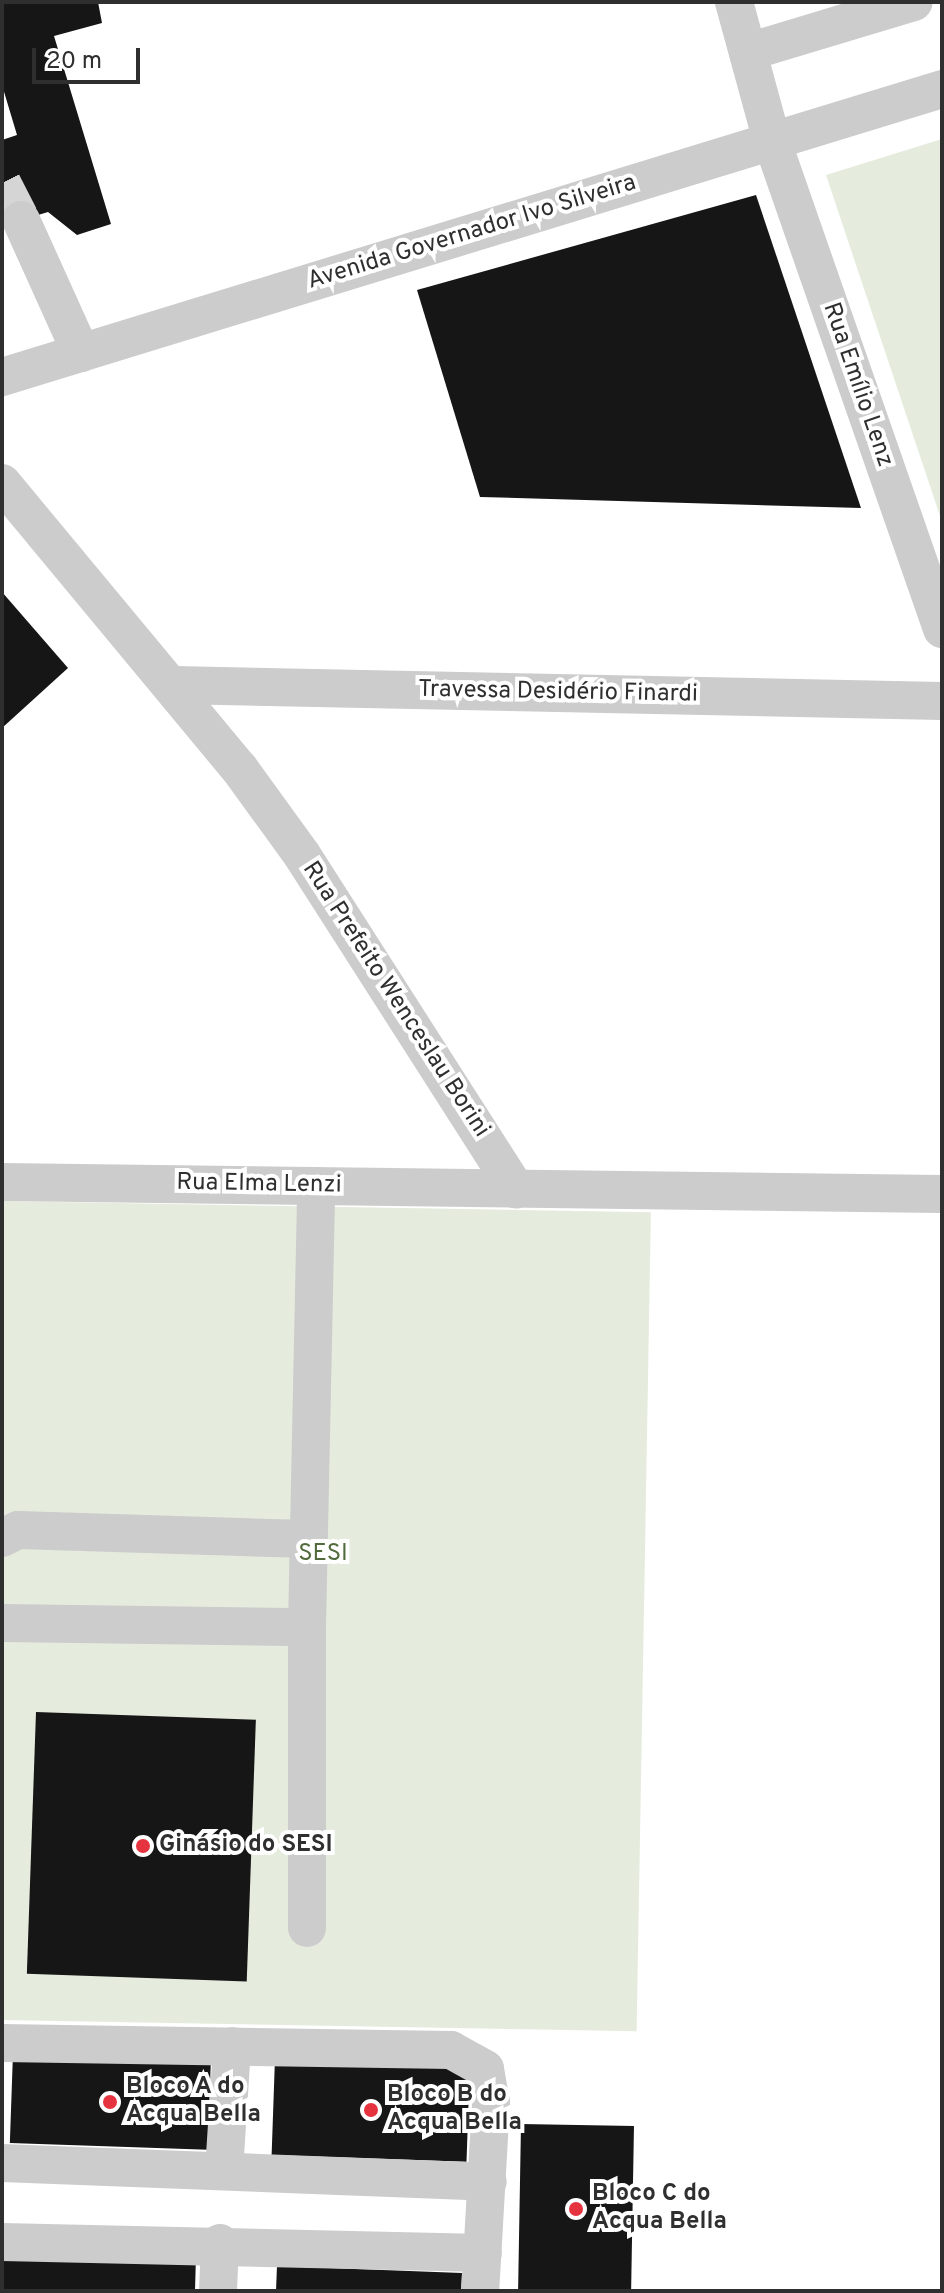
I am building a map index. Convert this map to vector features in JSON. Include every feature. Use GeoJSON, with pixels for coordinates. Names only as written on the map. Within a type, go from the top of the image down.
{"type":"FeatureCollection","features":[{"type":"Feature","properties":{"kind":"street","name":"Rua Emílio Lenz"},"geometry":{"type":"LineString","coordinates":[[734,2],[772,141],[942,629]]}},
{"type":"Feature","properties":{"kind":"street"},"geometry":{"type":"LineString","coordinates":[[748,52],[914,2]]}},
{"type":"Feature","properties":{"kind":"street","name":"Avenida Governador Ivo Silveira"},"geometry":{"type":"LineString","coordinates":[[2,377],[942,89]]}},
{"type":"Feature","properties":{"kind":"street"},"geometry":{"type":"LineString","coordinates":[[17,231],[81,353]]}},
{"type":"Feature","properties":{"kind":"street","name":"Rua Prefeito Wenceslau Borini"},"geometry":{"type":"LineString","coordinates":[[4,487],[174,685],[302,855],[516,1189]]}},
{"type":"Feature","properties":{"kind":"street","name":"Travessa Desidério Finardi"},"geometry":{"type":"LineString","coordinates":[[174,685],[942,701]]}},
{"type":"Feature","properties":{"kind":"street","name":"Rua Elma Lenzi"},"geometry":{"type":"LineString","coordinates":[[2,1182],[516,1189]]}},
{"type":"Feature","properties":{"kind":"street"},"geometry":{"type":"LineString","coordinates":[[307,1928],[308,1539],[316,1186]]}},
{"type":"Feature","properties":{"kind":"street"},"geometry":{"type":"LineString","coordinates":[[516,1189],[942,1194]]}},
{"type":"Feature","properties":{"kind":"street"},"geometry":{"type":"LineString","coordinates":[[2,1538],[18,1530],[308,1539]]}},
{"type":"Feature","properties":{"kind":"street"},"geometry":{"type":"LineString","coordinates":[[2,1623],[307,1627]]}},
{"type":"Feature","properties":{"kind":"street"},"geometry":{"type":"LineString","coordinates":[[2,2043],[451,2050],[485,2069],[491,2103],[480,2291]]}},
{"type":"Feature","properties":{"kind":"street"},"geometry":{"type":"LineString","coordinates":[[224,2171],[232,2046]]}},
{"type":"Feature","properties":{"kind":"street"},"geometry":{"type":"LineString","coordinates":[[2,2163],[488,2182]]}},
{"type":"Feature","properties":{"kind":"street"},"geometry":{"type":"LineString","coordinates":[[2,2242],[220,2243],[483,2253]]}},
{"type":"Feature","properties":{"kind":"street"},"geometry":{"type":"LineString","coordinates":[[218,2291],[220,2243]]}},
{"type":"Feature","properties":{"kind":"green space"},"geometry":{"type":"Polygon","coordinates":[[[942,139],[942,522],[826,175],[942,139]]]}},
{"type":"Feature","properties":{"kind":"green space","name":"SESI"},"geometry":{"type":"Polygon","coordinates":[[[2,1201],[651,1212],[637,2031],[2,2020],[2,1201]]]}},
{"type":"Feature","properties":{"kind":"building"},"geometry":{"type":"Polygon","coordinates":[[[2,2],[98,2],[102,23],[54,36],[111,224],[77,235],[48,212],[2,226],[2,140],[17,135],[2,85],[2,2]]]}},
{"type":"Feature","properties":{"kind":"building"},"geometry":{"type":"Polygon","coordinates":[[[756,195],[861,508],[480,497],[417,290],[756,195]]]}},
{"type":"Feature","properties":{"kind":"building"},"geometry":{"type":"Polygon","coordinates":[[[2,592],[68,668],[2,728],[2,592]]]}},
{"type":"Feature","properties":{"kind":"building","name":"Ginásio do SESI"},"geometry":{"type":"Polygon","coordinates":[[[36,1712],[256,1720],[247,1982],[27,1974],[36,1712]]]}},
{"type":"Feature","properties":{"kind":"building","name":"Bloco A do Acqua Bella"},"geometry":{"type":"Polygon","coordinates":[[[13,2053],[211,2060],[208,2150],[10,2143],[13,2053]]]}},
{"type":"Feature","properties":{"kind":"building","name":"Bloco B do Acqua Bella"},"geometry":{"type":"Polygon","coordinates":[[[275,2058],[470,2065],[466,2162],[272,2155],[275,2058]]]}},
{"type":"Feature","properties":{"kind":"building","name":"Bloco C do Acqua Bella"},"geometry":{"type":"Polygon","coordinates":[[[521,2124],[634,2126],[631,2291],[518,2291],[521,2124]]]}},
{"type":"Feature","properties":{"kind":"building"},"geometry":{"type":"Polygon","coordinates":[[[2,2248],[196,2255],[195,2291],[2,2291],[2,2248]]]}},
{"type":"Feature","properties":{"kind":"building"},"geometry":{"type":"Polygon","coordinates":[[[277,2266],[462,2273],[461,2291],[276,2291],[277,2266]]]}},
{"type":"Feature","properties":{"kind":"tunnel"},"geometry":{"type":"LineString","coordinates":[[2,183],[21,220]]}},
{"type":"Feature","properties":{"kind":"place","name":"Ginásio do SESI"},"geometry":{"type":"Point","coordinates":[143,1846]}},
{"type":"Feature","properties":{"kind":"place","name":"Bloco A do Acqua Bella"},"geometry":{"type":"Point","coordinates":[110,2102]}},
{"type":"Feature","properties":{"kind":"place","name":"Bloco B do Acqua Bella"},"geometry":{"type":"Point","coordinates":[371,2110]}},
{"type":"Feature","properties":{"kind":"place","name":"Bloco C do Acqua Bella"},"geometry":{"type":"Point","coordinates":[576,2209]}}]}
